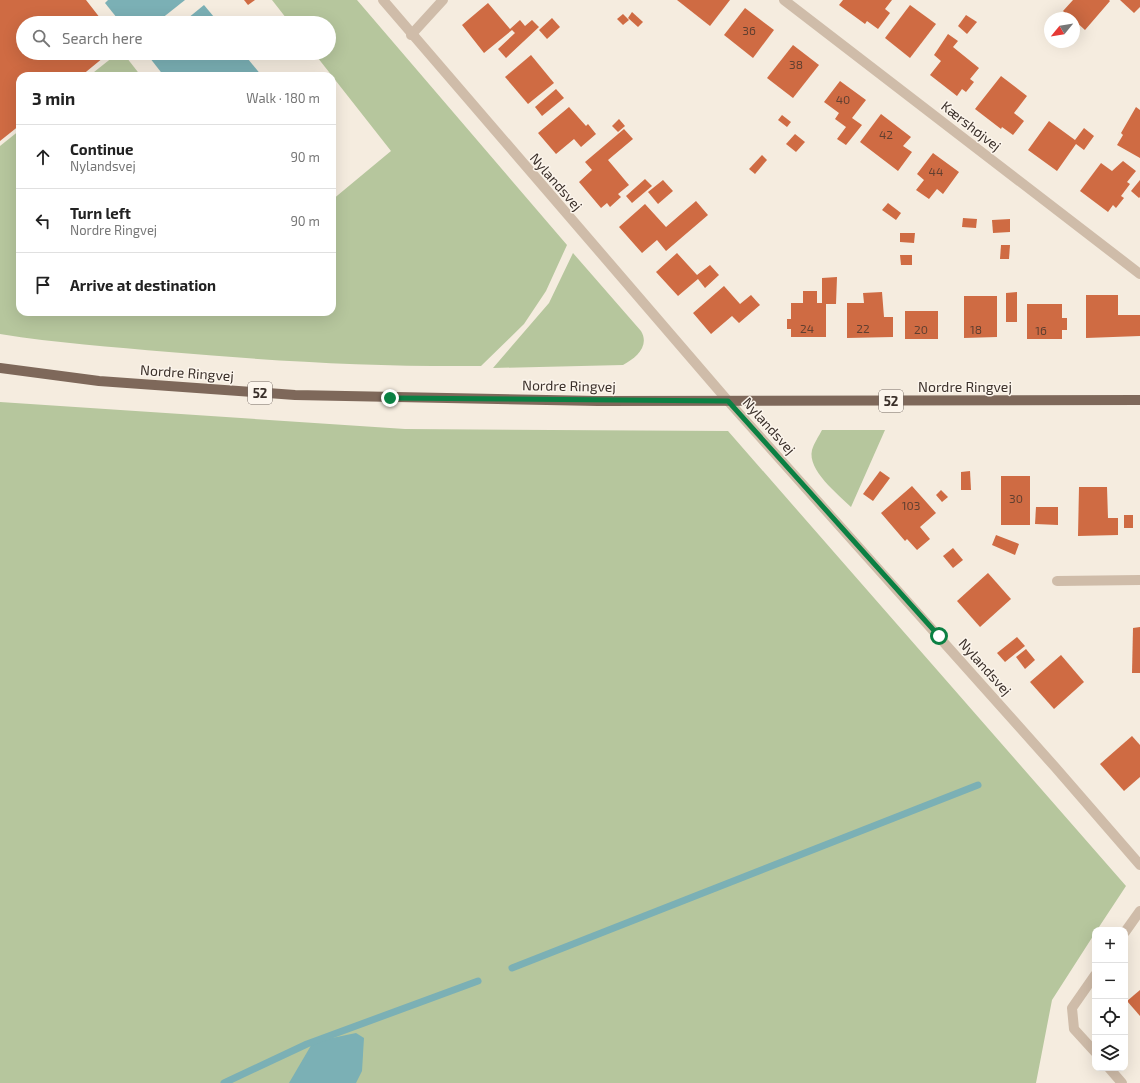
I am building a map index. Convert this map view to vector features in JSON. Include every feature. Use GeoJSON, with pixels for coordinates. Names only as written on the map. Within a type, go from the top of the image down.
{"type":"FeatureCollection","features":[{"type":"Feature","properties":{"kind":"main road","name":"Nordre Ringvej"},"geometry":{"type":"LineString","coordinates":[[0,368],[99,381],[295,395],[520,400],[1140,400]]}},
{"type":"Feature","properties":{"kind":"street","name":"Nylandsvej"},"geometry":{"type":"LineString","coordinates":[[383,0],[411,35],[728,401],[1050,761],[1140,865]]}},
{"type":"Feature","properties":{"kind":"street"},"geometry":{"type":"LineString","coordinates":[[411,35],[443,0]]}},
{"type":"Feature","properties":{"kind":"street","name":"Kærshøjvej"},"geometry":{"type":"LineString","coordinates":[[784,0],[1140,274]]}},
{"type":"Feature","properties":{"kind":"street"},"geometry":{"type":"LineString","coordinates":[[1057,581],[1140,580]]}},
{"type":"Feature","properties":{"kind":"street"},"geometry":{"type":"LineString","coordinates":[[1128,928],[1140,911]]}},
{"type":"Feature","properties":{"kind":"street"},"geometry":{"type":"LineString","coordinates":[[1092,978],[1072,1008],[1074,1029],[1092,1049]]}},
{"type":"Feature","properties":{"kind":"street"},"geometry":{"type":"LineString","coordinates":[[1112,1071],[1122,1083]]}},
{"type":"Feature","properties":{"kind":"green space"},"geometry":{"type":"Polygon","coordinates":[[[272,0],[357,0],[567,245],[546,291],[524,324],[481,366],[325,363],[247,358],[42,340],[0,334],[0,146],[16,133],[16,316],[336,316],[336,197],[391,151],[336,81],[336,72],[329,72],[320,60],[336,60],[336,16],[285,16],[272,0]]]}},
{"type":"Feature","properties":{"kind":"green space"},"geometry":{"type":"Polygon","coordinates":[[[109,60],[128,60],[138,72],[94,72],[109,60]]]}},
{"type":"Feature","properties":{"kind":"green space"},"geometry":{"type":"Polygon","coordinates":[[[573,253],[641,331],[644,342],[643,347],[633,359],[623,365],[493,368],[549,303],[573,253]]]}},
{"type":"Feature","properties":{"kind":"green space"},"geometry":{"type":"Polygon","coordinates":[[[0,402],[405,429],[728,431],[1126,886],[1099,927],[1092,927],[1092,938],[1052,1000],[1036,1083],[0,1083],[0,402]]]}},
{"type":"Feature","properties":{"kind":"green space"},"geometry":{"type":"Polygon","coordinates":[[[822,430],[885,430],[851,507],[832,489],[814,466],[812,450],[822,430]]]}},
{"type":"Feature","properties":{"kind":"water"},"geometry":{"type":"Polygon","coordinates":[[[108,0],[185,0],[165,16],[115,16],[105,3],[108,0]]]}},
{"type":"Feature","properties":{"kind":"water"},"geometry":{"type":"Polygon","coordinates":[[[204,5],[213,16],[191,16],[204,5]]]}},
{"type":"Feature","properties":{"kind":"water"},"geometry":{"type":"Polygon","coordinates":[[[151,60],[249,60],[259,72],[161,72],[151,60]]]}},
{"type":"Feature","properties":{"kind":"water"},"geometry":{"type":"Polygon","coordinates":[[[356,1033],[364,1038],[362,1071],[356,1083],[289,1083],[313,1042],[356,1033]]]}},
{"type":"Feature","properties":{"kind":"building"},"geometry":{"type":"Polygon","coordinates":[[[0,0],[86,0],[99,16],[16,16],[16,60],[100,60],[86,72],[16,72],[16,128],[0,141],[0,0]]]}},
{"type":"Feature","properties":{"kind":"building"},"geometry":{"type":"Polygon","coordinates":[[[244,0],[255,0],[248,5],[244,0]]]}},
{"type":"Feature","properties":{"kind":"building"},"geometry":{"type":"Polygon","coordinates":[[[677,0],[730,0],[710,26],[677,0]]]}},
{"type":"Feature","properties":{"kind":"building"},"geometry":{"type":"Polygon","coordinates":[[[843,0],[892,0],[885,9],[890,13],[878,29],[867,21],[865,24],[839,5],[843,0]]]}},
{"type":"Feature","properties":{"kind":"building"},"geometry":{"type":"Polygon","coordinates":[[[1073,0],[1110,1],[1085,30],[1080,25],[1080,12],[1063,11],[1073,0]]]}},
{"type":"Feature","properties":{"kind":"building"},"geometry":{"type":"Polygon","coordinates":[[[1120,0],[1140,0],[1140,7],[1134,13],[1120,0]]]}},
{"type":"Feature","properties":{"kind":"building"},"geometry":{"type":"Polygon","coordinates":[[[488,3],[510,29],[520,20],[525,26],[532,20],[539,27],[506,58],[498,49],[515,33],[512,30],[484,53],[462,25],[488,3]]]}},
{"type":"Feature","properties":{"kind":"building"},"geometry":{"type":"Polygon","coordinates":[[[910,5],[936,24],[910,58],[885,38],[910,5]]]}},
{"type":"Feature","properties":{"kind":"building"},"geometry":{"type":"Polygon","coordinates":[[[745,8],[774,30],[753,58],[724,35],[745,8]]]}},
{"type":"Feature","properties":{"kind":"building"},"geometry":{"type":"Polygon","coordinates":[[[632,12],[643,22],[638,27],[628,18],[632,12]]]}},
{"type":"Feature","properties":{"kind":"building"},"geometry":{"type":"Polygon","coordinates":[[[623,14],[629,20],[623,25],[617,19],[623,14]]]}},
{"type":"Feature","properties":{"kind":"building"},"geometry":{"type":"Polygon","coordinates":[[[966,15],[977,22],[967,34],[958,26],[966,15]]]}},
{"type":"Feature","properties":{"kind":"building"},"geometry":{"type":"Polygon","coordinates":[[[552,18],[560,27],[547,39],[539,30],[552,18]]]}},
{"type":"Feature","properties":{"kind":"building"},"geometry":{"type":"Polygon","coordinates":[[[948,34],[958,41],[953,47],[979,68],[970,79],[974,82],[966,92],[962,89],[957,96],[930,75],[941,61],[934,55],[948,34]]]}},
{"type":"Feature","properties":{"kind":"building"},"geometry":{"type":"Polygon","coordinates":[[[793,45],[819,65],[793,98],[767,78],[793,45]]]}},
{"type":"Feature","properties":{"kind":"building"},"geometry":{"type":"Polygon","coordinates":[[[531,55],[554,83],[528,104],[505,77],[531,55]]]}},
{"type":"Feature","properties":{"kind":"building"},"geometry":{"type":"Polygon","coordinates":[[[1001,76],[1027,96],[1014,113],[1024,121],[1013,135],[1002,127],[1001,129],[975,109],[1001,76]]]}},
{"type":"Feature","properties":{"kind":"building"},"geometry":{"type":"Polygon","coordinates":[[[840,81],[866,100],[852,118],[862,125],[846,145],[837,139],[846,127],[835,119],[839,113],[824,102],[840,81]]]}},
{"type":"Feature","properties":{"kind":"building"},"geometry":{"type":"Polygon","coordinates":[[[556,89],[564,98],[542,116],[535,107],[556,89]]]}},
{"type":"Feature","properties":{"kind":"building"},"geometry":{"type":"Polygon","coordinates":[[[569,107],[586,126],[588,124],[596,134],[581,147],[574,139],[556,154],[538,133],[569,107]]]}},
{"type":"Feature","properties":{"kind":"building"},"geometry":{"type":"Polygon","coordinates":[[[1136,107],[1140,110],[1140,158],[1117,145],[1123,135],[1121,133],[1136,107]]]}},
{"type":"Feature","properties":{"kind":"building"},"geometry":{"type":"Polygon","coordinates":[[[881,114],[911,137],[903,146],[912,152],[898,171],[860,142],[881,114]]]}},
{"type":"Feature","properties":{"kind":"building"},"geometry":{"type":"Polygon","coordinates":[[[782,115],[791,122],[787,127],[778,120],[782,115]]]}},
{"type":"Feature","properties":{"kind":"building"},"geometry":{"type":"Polygon","coordinates":[[[619,119],[625,126],[618,132],[612,126],[619,119]]]}},
{"type":"Feature","properties":{"kind":"building"},"geometry":{"type":"Polygon","coordinates":[[[1049,121],[1075,140],[1084,128],[1094,136],[1084,150],[1076,144],[1057,171],[1028,150],[1049,121]]]}},
{"type":"Feature","properties":{"kind":"building"},"geometry":{"type":"Polygon","coordinates":[[[624,129],[633,139],[608,160],[629,185],[618,194],[621,197],[610,207],[607,203],[601,208],[579,182],[592,170],[585,162],[624,129]]]}},
{"type":"Feature","properties":{"kind":"building"},"geometry":{"type":"Polygon","coordinates":[[[795,134],[805,142],[796,152],[786,144],[795,134]]]}},
{"type":"Feature","properties":{"kind":"building"},"geometry":{"type":"Polygon","coordinates":[[[933,153],[959,172],[943,194],[937,189],[929,199],[916,190],[924,180],[917,174],[933,153]]]}},
{"type":"Feature","properties":{"kind":"building"},"geometry":{"type":"Polygon","coordinates":[[[762,155],[767,160],[755,174],[749,169],[762,155]]]}},
{"type":"Feature","properties":{"kind":"building"},"geometry":{"type":"Polygon","coordinates":[[[1123,161],[1136,171],[1127,182],[1130,184],[1121,196],[1124,198],[1116,208],[1113,205],[1108,212],[1080,191],[1101,163],[1112,171],[1123,161]]]}},
{"type":"Feature","properties":{"kind":"building"},"geometry":{"type":"Polygon","coordinates":[[[645,179],[652,186],[632,203],[626,196],[645,179]]]}},
{"type":"Feature","properties":{"kind":"building"},"geometry":{"type":"Polygon","coordinates":[[[663,180],[673,191],[658,204],[648,192],[663,180]]]}},
{"type":"Feature","properties":{"kind":"building"},"geometry":{"type":"Polygon","coordinates":[[[1140,180],[1140,197],[1139,198],[1131,191],[1140,180]]]}},
{"type":"Feature","properties":{"kind":"building"},"geometry":{"type":"Polygon","coordinates":[[[696,201],[708,215],[666,251],[657,240],[642,253],[619,227],[645,204],[666,227],[696,201]]]}},
{"type":"Feature","properties":{"kind":"building"},"geometry":{"type":"Polygon","coordinates":[[[888,203],[901,213],[896,220],[882,210],[888,203]]]}},
{"type":"Feature","properties":{"kind":"building"},"geometry":{"type":"Polygon","coordinates":[[[963,218],[977,219],[976,228],[962,227],[963,218]]]}},
{"type":"Feature","properties":{"kind":"building"},"geometry":{"type":"Polygon","coordinates":[[[1010,219],[1010,232],[993,233],[992,220],[1010,219]]]}},
{"type":"Feature","properties":{"kind":"building"},"geometry":{"type":"Polygon","coordinates":[[[900,233],[915,233],[914,243],[900,242],[900,233]]]}},
{"type":"Feature","properties":{"kind":"building"},"geometry":{"type":"Polygon","coordinates":[[[1001,245],[1010,245],[1009,259],[1000,259],[1001,245]]]}},
{"type":"Feature","properties":{"kind":"building"},"geometry":{"type":"Polygon","coordinates":[[[677,253],[697,275],[710,265],[719,275],[705,288],[698,279],[678,296],[656,272],[677,253]]]}},
{"type":"Feature","properties":{"kind":"building"},"geometry":{"type":"Polygon","coordinates":[[[900,255],[912,255],[912,265],[901,265],[900,255]]]}},
{"type":"Feature","properties":{"kind":"building"},"geometry":{"type":"Polygon","coordinates":[[[837,277],[836,304],[826,304],[826,337],[791,337],[791,329],[787,329],[787,319],[791,319],[791,303],[803,303],[803,291],[817,291],[817,303],[822,303],[822,278],[837,277]]]}},
{"type":"Feature","properties":{"kind":"building"},"geometry":{"type":"Polygon","coordinates":[[[724,286],[740,304],[751,295],[760,305],[739,323],[732,316],[711,334],[693,313],[724,286]]]}},
{"type":"Feature","properties":{"kind":"building"},"geometry":{"type":"Polygon","coordinates":[[[882,292],[884,317],[893,317],[893,337],[847,338],[847,303],[864,303],[863,293],[882,292]]]}},
{"type":"Feature","properties":{"kind":"building"},"geometry":{"type":"Polygon","coordinates":[[[1017,292],[1017,322],[1006,322],[1006,293],[1017,292]]]}},
{"type":"Feature","properties":{"kind":"building"},"geometry":{"type":"Polygon","coordinates":[[[1086,295],[1118,295],[1118,315],[1140,315],[1140,336],[1086,338],[1086,295]]]}},
{"type":"Feature","properties":{"kind":"building"},"geometry":{"type":"Polygon","coordinates":[[[964,296],[997,296],[997,337],[964,338],[964,296]]]}},
{"type":"Feature","properties":{"kind":"building"},"geometry":{"type":"Polygon","coordinates":[[[1027,304],[1062,304],[1062,318],[1067,318],[1067,330],[1062,330],[1062,339],[1027,339],[1027,304]]]}},
{"type":"Feature","properties":{"kind":"building"},"geometry":{"type":"Polygon","coordinates":[[[905,311],[938,311],[938,339],[905,339],[905,311]]]}},
{"type":"Feature","properties":{"kind":"building"},"geometry":{"type":"Polygon","coordinates":[[[880,471],[890,478],[873,501],[863,494],[880,471]]]}},
{"type":"Feature","properties":{"kind":"building"},"geometry":{"type":"Polygon","coordinates":[[[970,471],[971,490],[961,490],[961,472],[970,471]]]}},
{"type":"Feature","properties":{"kind":"building"},"geometry":{"type":"Polygon","coordinates":[[[1001,476],[1030,476],[1030,525],[1001,525],[1001,476]]]}},
{"type":"Feature","properties":{"kind":"building"},"geometry":{"type":"Polygon","coordinates":[[[912,486],[936,513],[920,527],[930,539],[917,550],[907,539],[905,541],[881,513],[912,486]]]}},
{"type":"Feature","properties":{"kind":"building"},"geometry":{"type":"Polygon","coordinates":[[[1079,487],[1107,487],[1108,518],[1118,518],[1118,535],[1078,536],[1079,487]]]}},
{"type":"Feature","properties":{"kind":"building"},"geometry":{"type":"Polygon","coordinates":[[[941,490],[948,497],[942,502],[936,495],[941,490]]]}},
{"type":"Feature","properties":{"kind":"building"},"geometry":{"type":"Polygon","coordinates":[[[1036,507],[1058,507],[1058,525],[1035,524],[1036,507]]]}},
{"type":"Feature","properties":{"kind":"building"},"geometry":{"type":"Polygon","coordinates":[[[1124,515],[1133,515],[1133,528],[1124,528],[1124,515]]]}},
{"type":"Feature","properties":{"kind":"building"},"geometry":{"type":"Polygon","coordinates":[[[996,535],[1019,544],[1015,555],[992,545],[996,535]]]}},
{"type":"Feature","properties":{"kind":"building"},"geometry":{"type":"Polygon","coordinates":[[[953,548],[963,560],[953,568],[943,556],[953,548]]]}},
{"type":"Feature","properties":{"kind":"building"},"geometry":{"type":"Polygon","coordinates":[[[988,573],[1011,599],[980,627],[957,601],[988,573]]]}},
{"type":"Feature","properties":{"kind":"building"},"geometry":{"type":"Polygon","coordinates":[[[1140,627],[1140,673],[1132,673],[1133,628],[1140,627]]]}},
{"type":"Feature","properties":{"kind":"building"},"geometry":{"type":"Polygon","coordinates":[[[1017,637],[1025,646],[1005,662],[997,653],[1017,637]]]}},
{"type":"Feature","properties":{"kind":"building"},"geometry":{"type":"Polygon","coordinates":[[[1026,649],[1035,660],[1025,669],[1016,657],[1026,649]]]}},
{"type":"Feature","properties":{"kind":"building"},"geometry":{"type":"Polygon","coordinates":[[[1061,655],[1084,682],[1054,709],[1030,682],[1061,655]]]}},
{"type":"Feature","properties":{"kind":"building"},"geometry":{"type":"Polygon","coordinates":[[[1132,736],[1140,745],[1140,777],[1124,791],[1100,764],[1132,736]]]}},
{"type":"Feature","properties":{"kind":"building"},"geometry":{"type":"Polygon","coordinates":[[[1140,990],[1140,1016],[1128,1002],[1128,1000],[1140,990]]]}},
{"type":"Feature","properties":{"kind":"waterway"},"geometry":{"type":"LineString","coordinates":[[512,968],[978,785]]}},
{"type":"Feature","properties":{"kind":"waterway"},"geometry":{"type":"LineString","coordinates":[[224,1083],[307,1044],[478,981]]}},
{"type":"Feature","properties":{"kind":"route"},"geometry":{"type":"LineString","coordinates":[[390,398],[728,401],[939,636]]}}]}
